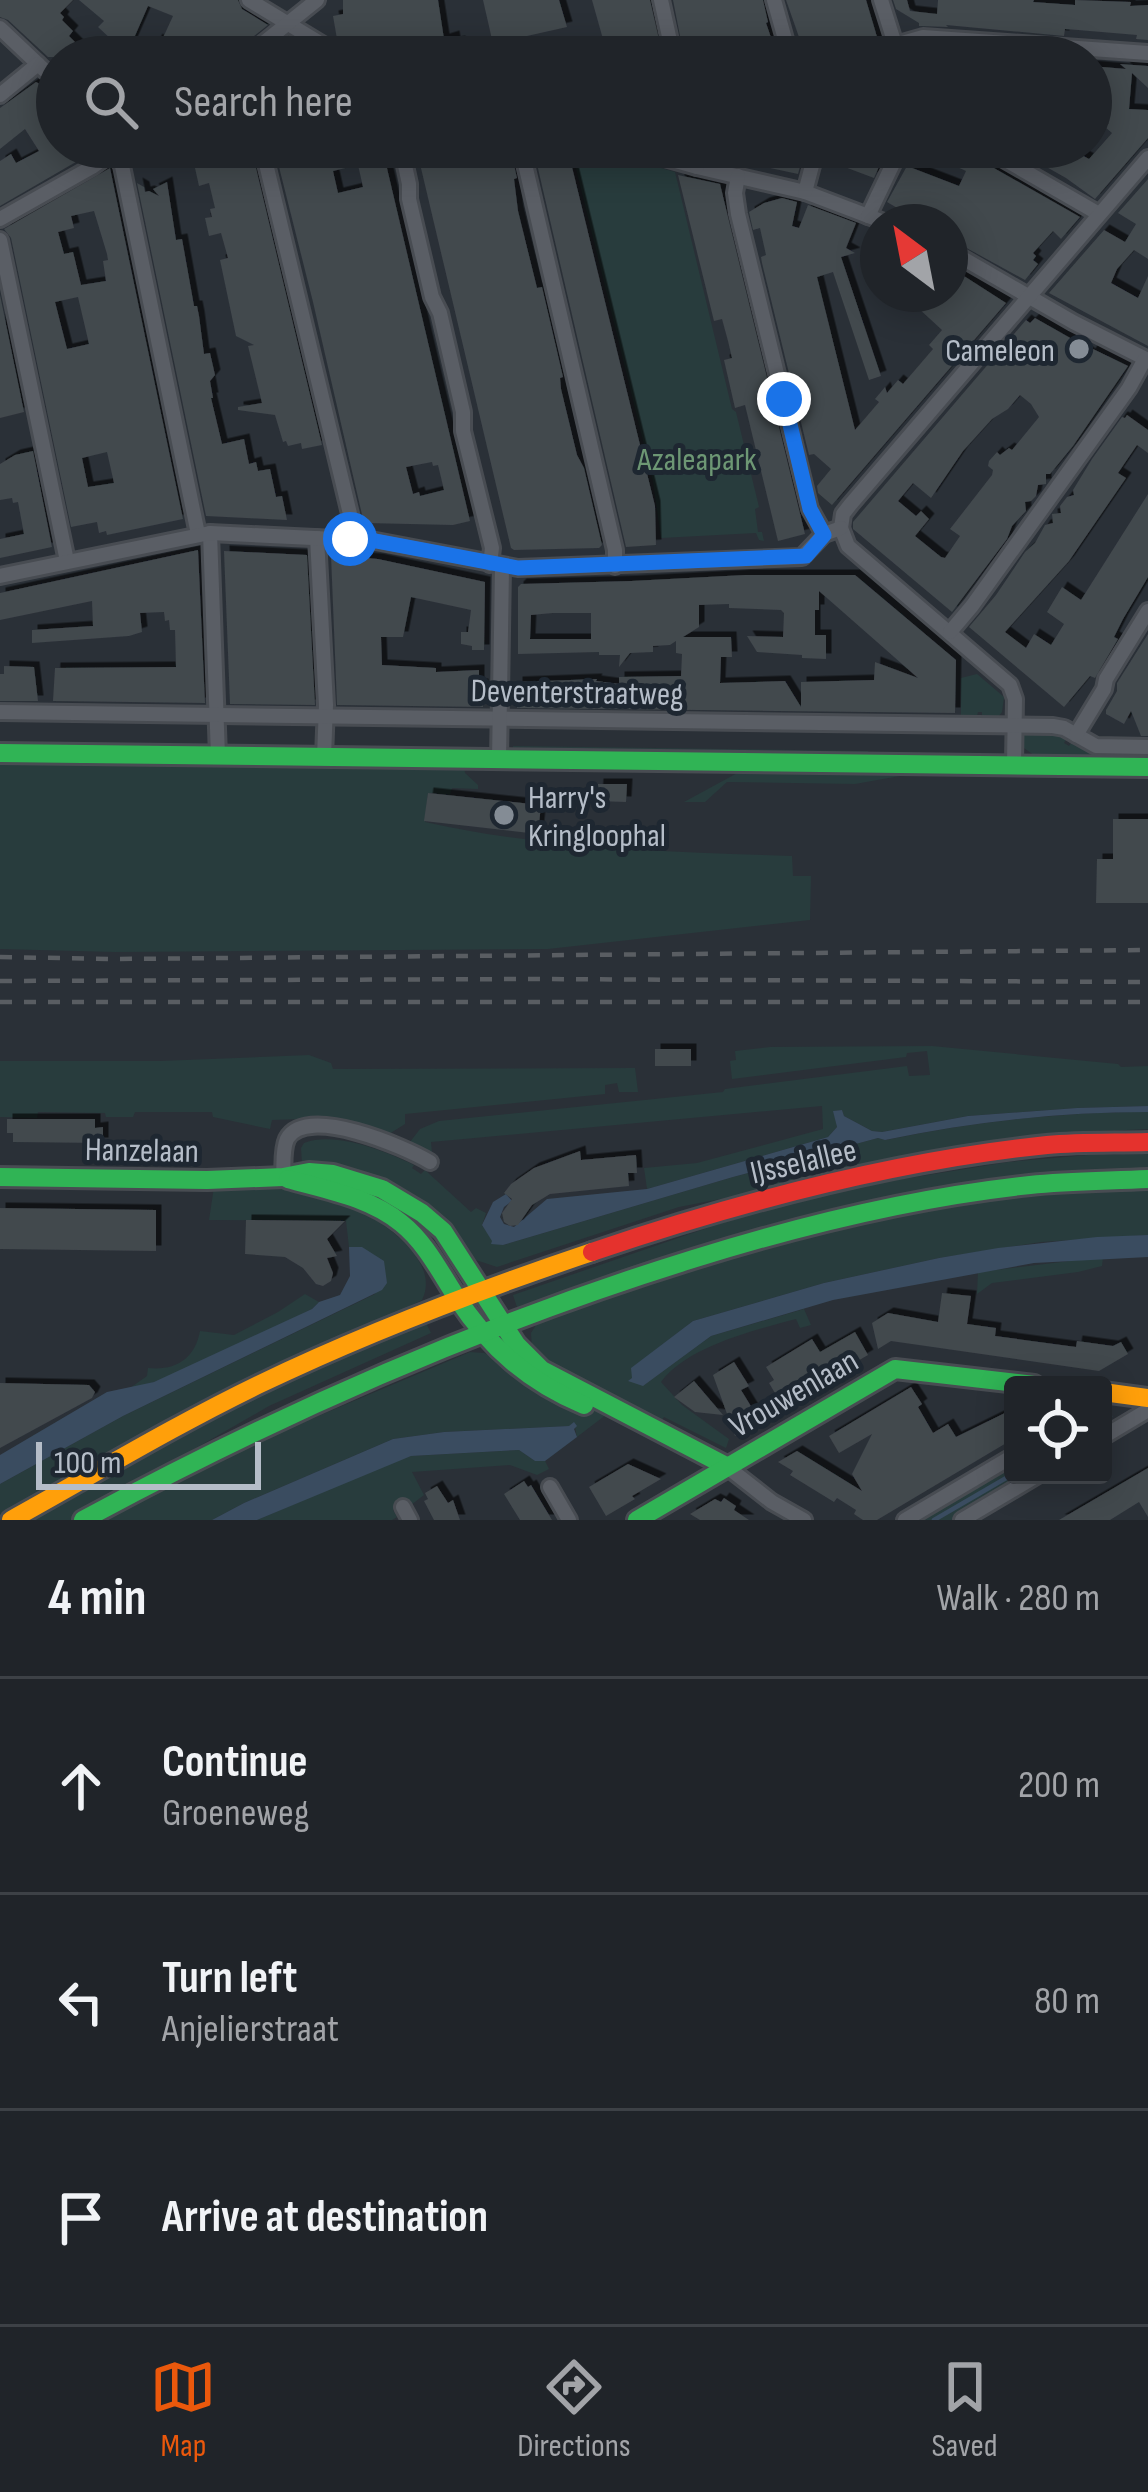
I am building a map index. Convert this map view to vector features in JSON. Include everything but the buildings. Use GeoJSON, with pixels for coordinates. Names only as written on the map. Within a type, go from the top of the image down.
{"type":"FeatureCollection","features":[{"type":"Feature","properties":{"kind":"street"},"geometry":{"type":"LineString","coordinates":[[249,0],[306,36]]}},
{"type":"Feature","properties":{"kind":"street"},"geometry":{"type":"LineString","coordinates":[[273,36],[317,0]]}},
{"type":"Feature","properties":{"kind":"street"},"geometry":{"type":"LineString","coordinates":[[661,0],[669,36]]}},
{"type":"Feature","properties":{"kind":"street"},"geometry":{"type":"LineString","coordinates":[[774,0],[784,36]]}},
{"type":"Feature","properties":{"kind":"street"},"geometry":{"type":"LineString","coordinates":[[881,0],[892,36]]}},
{"type":"Feature","properties":{"kind":"street"},"geometry":{"type":"LineString","coordinates":[[0,28],[36,62]]}},
{"type":"Feature","properties":{"kind":"street"},"geometry":{"type":"LineString","coordinates":[[1112,50],[1148,53]]}},
{"type":"Feature","properties":{"kind":"street"},"geometry":{"type":"LineString","coordinates":[[0,95],[36,66]]}},
{"type":"Feature","properties":{"kind":"street"},"geometry":{"type":"LineString","coordinates":[[1014,765],[1015,699],[1010,685],[848,546],[841,528],[843,514],[1148,158]]}},
{"type":"Feature","properties":{"kind":"street"},"geometry":{"type":"LineString","coordinates":[[0,219],[87,168]]}},
{"type":"Feature","properties":{"kind":"street"},"geometry":{"type":"LineString","coordinates":[[122,168],[204,534],[218,756]]}},
{"type":"Feature","properties":{"kind":"street"},"geometry":{"type":"LineString","coordinates":[[267,168],[351,518],[350,539]]}},
{"type":"Feature","properties":{"kind":"street"},"geometry":{"type":"LineString","coordinates":[[405,168],[496,566],[499,760]]}},
{"type":"Feature","properties":{"kind":"street"},"geometry":{"type":"LineString","coordinates":[[526,168],[615,566]]}},
{"type":"Feature","properties":{"kind":"street"},"geometry":{"type":"LineString","coordinates":[[702,168],[805,192],[860,213]]}},
{"type":"Feature","properties":{"kind":"street"},"geometry":{"type":"LineString","coordinates":[[805,192],[811,168]]}},
{"type":"Feature","properties":{"kind":"street"},"geometry":{"type":"LineString","coordinates":[[874,204],[891,168]]}},
{"type":"Feature","properties":{"kind":"street"},"geometry":{"type":"LineString","coordinates":[[1019,168],[1099,214]]}},
{"type":"Feature","properties":{"kind":"street"},"geometry":{"type":"LineString","coordinates":[[738,176],[738,214],[810,509],[824,535]]}},
{"type":"Feature","properties":{"kind":"street"},"geometry":{"type":"LineString","coordinates":[[0,239],[67,561]]}},
{"type":"Feature","properties":{"kind":"street"},"geometry":{"type":"LineString","coordinates":[[950,632],[1147,360],[968,261]]}},
{"type":"Feature","properties":{"kind":"street"},"geometry":{"type":"LineString","coordinates":[[0,576],[204,534],[376,541],[496,566],[615,566],[802,557],[824,535],[841,528]]}},
{"type":"Feature","properties":{"kind":"street"},"geometry":{"type":"LineString","coordinates":[[316,538],[324,757]]}},
{"type":"Feature","properties":{"kind":"street"},"geometry":{"type":"LineString","coordinates":[[1076,735],[1148,611]]}},
{"type":"Feature","properties":{"kind":"street","name":"Deventerstraatweg"},"geometry":{"type":"LineString","coordinates":[[0,712],[1014,725],[1064,728],[1096,746],[1148,748]]}},
{"type":"Feature","properties":{"kind":"street","name":"Deventerstraatweg"},"geometry":{"type":"LineString","coordinates":[[0,753],[1148,767]]}},
{"type":"Feature","properties":{"kind":"street"},"geometry":{"type":"LineString","coordinates":[[284,1178],[287,1140],[308,1126],[337,1128],[394,1144],[430,1162]]}},
{"type":"Feature","properties":{"kind":"street","name":"IJsselallee"},"geometry":{"type":"LineString","coordinates":[[10,1520],[202,1413],[345,1346],[458,1298],[588,1252],[735,1207],[926,1162],[1049,1145],[1148,1142]]}},
{"type":"Feature","properties":{"kind":"street","name":"Hanzelaan"},"geometry":{"type":"LineString","coordinates":[[0,1177],[207,1180],[333,1174],[399,1198],[442,1231],[483,1289]]}},
{"type":"Feature","properties":{"kind":"street","name":"Hanzelaan"},"geometry":{"type":"LineString","coordinates":[[284,1178],[374,1205],[400,1222],[458,1298]]}},
{"type":"Feature","properties":{"kind":"street","name":"IJsselallee"},"geometry":{"type":"LineString","coordinates":[[83,1520],[274,1419],[371,1375],[669,1265],[932,1199],[1017,1186],[1148,1179]]}},
{"type":"Feature","properties":{"kind":"street"},"geometry":{"type":"LineString","coordinates":[[483,1289],[502,1323],[542,1370],[726,1466],[804,1520]]}},
{"type":"Feature","properties":{"kind":"street"},"geometry":{"type":"LineString","coordinates":[[458,1298],[480,1332],[530,1380],[593,1408],[623,1412]]}},
{"type":"Feature","properties":{"kind":"street","name":"Vrouwenlaan"},"geometry":{"type":"LineString","coordinates":[[637,1520],[895,1370],[1004,1381]]}},
{"type":"Feature","properties":{"kind":"street"},"geometry":{"type":"LineString","coordinates":[[1112,1393],[1148,1397]]}},
{"type":"Feature","properties":{"kind":"street"},"geometry":{"type":"LineString","coordinates":[[1112,1432],[1148,1410]]}},
{"type":"Feature","properties":{"kind":"street"},"geometry":{"type":"LineString","coordinates":[[905,1520],[1004,1461]]}},
{"type":"Feature","properties":{"kind":"street"},"geometry":{"type":"LineString","coordinates":[[962,1520],[1023,1484]]}},
{"type":"Feature","properties":{"kind":"street"},"geometry":{"type":"LineString","coordinates":[[550,1487],[569,1520]]}},
{"type":"Feature","properties":{"kind":"green space","name":"Azaleapark"},"geometry":{"type":"Polygon","coordinates":[[[576,168],[675,172],[759,507],[755,509],[758,532],[764,541],[756,533],[661,538],[653,481],[576,168]]]}},
{"type":"Feature","properties":{"kind":"green space"},"geometry":{"type":"Polygon","coordinates":[[[977,674],[1004,697],[998,717],[982,716],[982,712],[961,716],[961,678],[977,674]]]}},
{"type":"Feature","properties":{"kind":"green space"},"geometry":{"type":"Polygon","coordinates":[[[1027,731],[1058,732],[1067,737],[1064,743],[1069,746],[1073,741],[1095,751],[1148,753],[1148,758],[1035,756],[1021,740],[1027,731]]]}},
{"type":"Feature","properties":{"kind":"green space"},"geometry":{"type":"Polygon","coordinates":[[[513,746],[868,751],[868,755],[513,751],[513,746]]]}},
{"type":"Feature","properties":{"kind":"green space"},"geometry":{"type":"Polygon","coordinates":[[[0,762],[464,767],[478,789],[452,788],[450,795],[428,793],[425,822],[561,844],[792,856],[793,876],[811,876],[810,920],[548,949],[0,949],[0,762]]]}},
{"type":"Feature","properties":{"kind":"green space"},"geometry":{"type":"Polygon","coordinates":[[[741,771],[979,776],[900,776],[855,784],[727,782],[705,802],[684,802],[741,771]]]}},
{"type":"Feature","properties":{"kind":"green space"},"geometry":{"type":"Polygon","coordinates":[[[932,1046],[1148,1066],[1148,1106],[968,1116],[882,1132],[844,1116],[842,1110],[834,1111],[837,1127],[828,1137],[647,1189],[644,1168],[697,1163],[823,1129],[822,1106],[431,1142],[432,1153],[410,1142],[420,1129],[439,1121],[723,1092],[907,1066],[909,1076],[930,1075],[927,1051],[732,1079],[730,1061],[736,1060],[735,1051],[932,1046]]]}},
{"type":"Feature","properties":{"kind":"green space"},"geometry":{"type":"Polygon","coordinates":[[[309,1055],[331,1063],[333,1069],[635,1068],[638,1092],[619,1092],[617,1083],[605,1085],[605,1094],[405,1114],[405,1124],[389,1134],[331,1118],[272,1120],[270,1129],[213,1117],[212,1112],[135,1112],[133,1117],[106,1117],[105,1113],[38,1112],[37,1118],[0,1117],[0,1061],[309,1055]]]}},
{"type":"Feature","properties":{"kind":"green space"},"geometry":{"type":"Polygon","coordinates":[[[1148,1112],[1148,1129],[1063,1133],[679,1207],[497,1267],[473,1259],[446,1225],[310,1168],[302,1163],[301,1148],[317,1140],[345,1141],[414,1165],[421,1174],[425,1170],[471,1212],[476,1208],[486,1213],[482,1225],[494,1242],[503,1245],[878,1138],[1016,1119],[1148,1112]]]}},
{"type":"Feature","properties":{"kind":"green space"},"geometry":{"type":"Polygon","coordinates":[[[1148,1154],[1148,1168],[1019,1176],[688,1250],[517,1307],[513,1295],[736,1218],[860,1186],[1008,1162],[1148,1154]]]}},
{"type":"Feature","properties":{"kind":"green space"},"geometry":{"type":"Polygon","coordinates":[[[1148,1184],[1148,1235],[1041,1242],[939,1258],[824,1283],[693,1321],[632,1368],[635,1382],[644,1385],[711,1336],[804,1309],[811,1325],[800,1328],[796,1319],[723,1341],[687,1359],[661,1382],[682,1405],[729,1439],[726,1448],[550,1366],[532,1348],[531,1333],[541,1317],[752,1251],[973,1200],[1148,1184]]]}},
{"type":"Feature","properties":{"kind":"green space"},"geometry":{"type":"Polygon","coordinates":[[[276,1186],[340,1202],[386,1227],[423,1269],[422,1300],[0,1515],[0,1484],[123,1416],[375,1294],[362,1247],[349,1247],[346,1221],[209,1220],[214,1187],[276,1186]]]}},
{"type":"Feature","properties":{"kind":"green space"},"geometry":{"type":"Polygon","coordinates":[[[1103,1257],[1102,1266],[992,1283],[977,1294],[978,1272],[1103,1257]]]}},
{"type":"Feature","properties":{"kind":"green space"},"geometry":{"type":"Polygon","coordinates":[[[305,1294],[319,1302],[312,1309],[200,1365],[130,1388],[147,1376],[148,1368],[182,1361],[194,1349],[200,1331],[234,1335],[305,1294]]]}},
{"type":"Feature","properties":{"kind":"green space"},"geometry":{"type":"Polygon","coordinates":[[[425,1321],[431,1333],[269,1406],[71,1520],[26,1520],[275,1388],[425,1321]]]}},
{"type":"Feature","properties":{"kind":"green space"},"geometry":{"type":"Polygon","coordinates":[[[470,1352],[497,1358],[585,1408],[607,1414],[577,1437],[574,1423],[393,1439],[212,1520],[107,1520],[221,1457],[470,1352]]]}},
{"type":"Feature","properties":{"kind":"green space"},"geometry":{"type":"Polygon","coordinates":[[[519,1450],[535,1461],[545,1461],[549,1469],[537,1475],[510,1465],[412,1472],[424,1495],[393,1510],[397,1517],[392,1520],[257,1520],[399,1459],[519,1450]]]}},
{"type":"Feature","properties":{"kind":"green space"},"geometry":{"type":"Polygon","coordinates":[[[1004,1466],[1004,1484],[1013,1484],[952,1520],[913,1520],[1004,1466]]]}},
{"type":"Feature","properties":{"kind":"water"},"geometry":{"type":"Polygon","coordinates":[[[1148,1106],[1148,1112],[1016,1119],[878,1138],[503,1245],[491,1244],[482,1225],[493,1202],[506,1194],[512,1201],[500,1217],[514,1227],[547,1199],[647,1189],[828,1137],[837,1127],[833,1111],[842,1110],[844,1116],[882,1132],[968,1116],[1148,1106]]]}},
{"type":"Feature","properties":{"kind":"water"},"geometry":{"type":"Polygon","coordinates":[[[1148,1235],[1148,1257],[1034,1263],[833,1300],[711,1336],[643,1386],[628,1381],[631,1368],[693,1321],[824,1283],[998,1248],[1148,1235]]]}},
{"type":"Feature","properties":{"kind":"water"},"geometry":{"type":"Polygon","coordinates":[[[349,1247],[362,1247],[384,1261],[387,1283],[382,1290],[123,1416],[0,1484],[0,1455],[107,1392],[154,1382],[340,1295],[350,1276],[349,1247]]]}},
{"type":"Feature","properties":{"kind":"water"},"geometry":{"type":"Polygon","coordinates":[[[574,1422],[577,1437],[545,1461],[535,1461],[519,1450],[411,1456],[257,1520],[212,1520],[393,1439],[574,1422]]]}},
{"type":"Feature","properties":{"kind":"waterway"},"geometry":{"type":"LineString","coordinates":[[934,1520],[1004,1479]]}},
{"type":"Feature","properties":{"kind":"railway"},"geometry":{"type":"LineString","coordinates":[[0,957],[1148,950]]}},
{"type":"Feature","properties":{"kind":"railway"},"geometry":{"type":"LineString","coordinates":[[0,981],[1148,982]]}},
{"type":"Feature","properties":{"kind":"railway"},"geometry":{"type":"LineString","coordinates":[[0,1002],[1148,1002]]}},
{"type":"Feature","properties":{"kind":"traffic: fast"},"geometry":{"type":"LineString","coordinates":[[0,753],[1148,767]]}},
{"type":"Feature","properties":{"kind":"traffic: fast"},"geometry":{"type":"LineString","coordinates":[[0,1177],[207,1180],[309,1172],[382,1189],[443,1231],[516,1344],[542,1370],[726,1466]]}},
{"type":"Feature","properties":{"kind":"traffic: fast"},"geometry":{"type":"LineString","coordinates":[[288,1179],[361,1201],[401,1223],[497,1348],[546,1386],[584,1405]]}},
{"type":"Feature","properties":{"kind":"traffic: fast"},"geometry":{"type":"LineString","coordinates":[[83,1520],[382,1374],[535,1313],[693,1259],[817,1224],[945,1197],[1045,1184],[1148,1179]]}},
{"type":"Feature","properties":{"kind":"traffic: fast"},"geometry":{"type":"LineString","coordinates":[[637,1520],[895,1369],[1004,1382]]}},
{"type":"Feature","properties":{"kind":"traffic: slow"},"geometry":{"type":"LineString","coordinates":[[11,1520],[197,1416],[301,1365],[424,1313],[592,1252]]}},
{"type":"Feature","properties":{"kind":"traffic: slow"},"geometry":{"type":"LineString","coordinates":[[1112,1393],[1148,1398]]}},
{"type":"Feature","properties":{"kind":"traffic: jam"},"geometry":{"type":"LineString","coordinates":[[592,1252],[760,1200],[931,1161],[1047,1145],[1148,1142]]}},
{"type":"Feature","properties":{"kind":"place","name":"Cameleon"},"geometry":{"type":"Point","coordinates":[1079,349]}},
{"type":"Feature","properties":{"kind":"place","name":"Harry's Kringloophal"},"geometry":{"type":"Point","coordinates":[504,815]}},
{"type":"Feature","properties":{"kind":"route"},"geometry":{"type":"LineString","coordinates":[[350,539],[518,568],[806,556],[824,535],[810,509],[784,399]]}}]}
